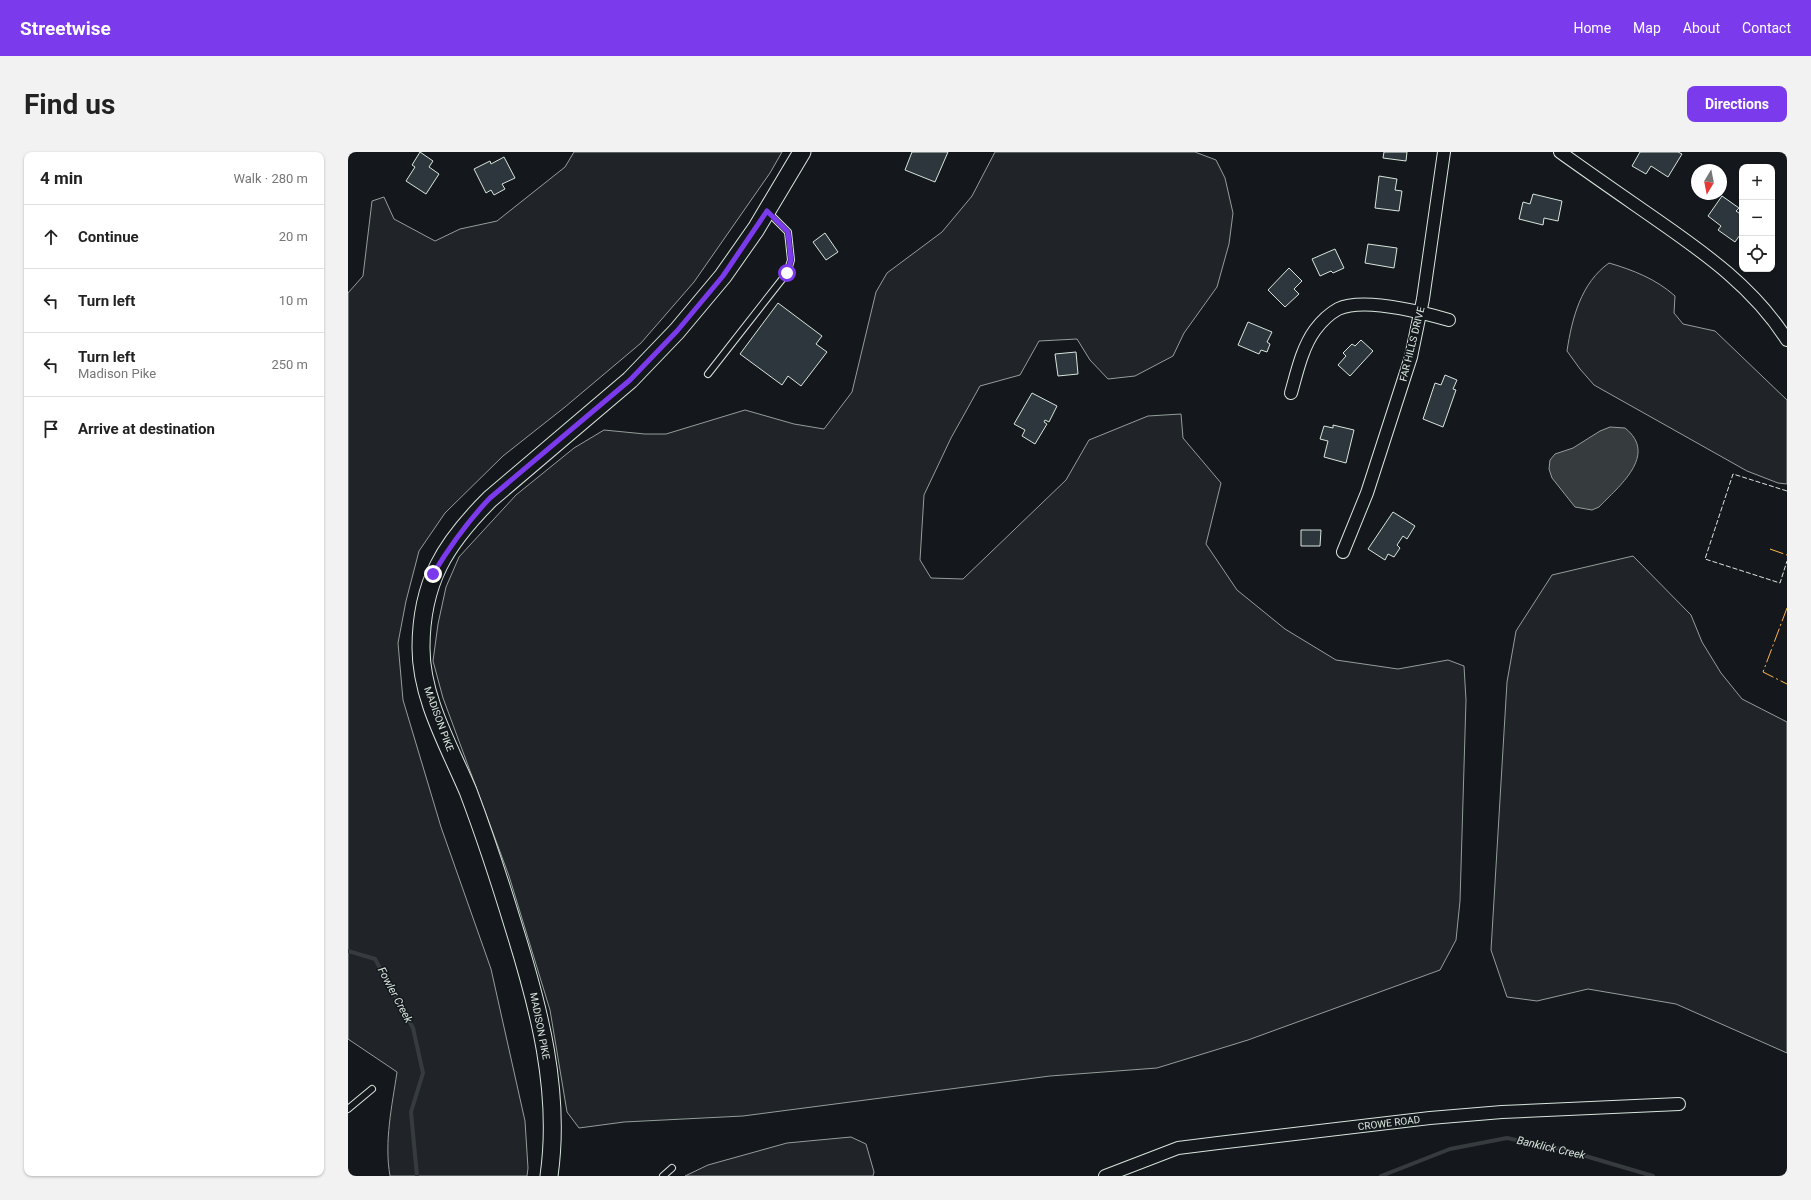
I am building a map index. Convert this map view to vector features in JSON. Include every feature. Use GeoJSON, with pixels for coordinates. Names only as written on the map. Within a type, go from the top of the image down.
{"type":"FeatureCollection","features":[{"type":"Feature","properties":{"kind":"street","name":"MADISON PIKE"},"geometry":{"type":"LineString","coordinates":[[549,1176],[552,1157],[553,1122],[550,1080],[543,1033],[532,984],[496,867],[468,792],[433,709],[426,682],[421,649],[422,620],[428,590],[433,574],[454,539],[490,498],[630,380],[677,331],[723,276],[767,211],[802,152]]}},
{"type":"Feature","properties":{"kind":"street","name":"FAR HILLS DRIVE"},"geometry":{"type":"LineString","coordinates":[[1343,552],[1367,493],[1411,358],[1420,312],[1444,152]]}},
{"type":"Feature","properties":{"kind":"street"},"geometry":{"type":"LineString","coordinates":[[1560,152],[1708,256],[1738,282],[1764,308],[1787,340]]}},
{"type":"Feature","properties":{"kind":"street"},"geometry":{"type":"LineString","coordinates":[[1291,392],[1308,342],[1315,330],[1331,313],[1338,309],[1362,304],[1420,312],[1449,320]]}},
{"type":"Feature","properties":{"kind":"street","name":"CROWE ROAD"},"geometry":{"type":"LineString","coordinates":[[1105,1176],[1178,1148],[1452,1116],[1502,1112],[1679,1104]]}},
{"type":"Feature","properties":{"kind":"lane"},"geometry":{"type":"LineString","coordinates":[[708,374],[787,273],[791,260],[788,232],[767,211]]}},
{"type":"Feature","properties":{"kind":"lane"},"geometry":{"type":"LineString","coordinates":[[348,1108],[372,1089]]}},
{"type":"Feature","properties":{"kind":"lane"},"geometry":{"type":"LineString","coordinates":[[663,1176],[672,1168]]}},
{"type":"Feature","properties":{"kind":"shaded area"},"geometry":{"type":"Polygon","coordinates":[[[574,152],[782,152],[770,173],[694,282],[641,343],[565,407],[503,456],[445,513],[419,551],[406,601],[398,643],[403,700],[441,827],[491,969],[525,1121],[528,1168],[527,1176],[390,1176],[388,1163],[388,1137],[397,1072],[348,1039],[348,293],[363,276],[372,201],[384,197],[394,219],[435,241],[460,229],[497,221],[565,167],[574,152]]]}},
{"type":"Feature","properties":{"kind":"shaded area"},"geometry":{"type":"Polygon","coordinates":[[[995,152],[1195,152],[1216,160],[1225,178],[1233,213],[1229,244],[1217,287],[1184,333],[1173,356],[1135,376],[1108,379],[1090,360],[1077,339],[1039,341],[1020,375],[980,386],[951,438],[924,495],[920,560],[931,578],[963,579],[1066,480],[1089,440],[1148,416],[1181,414],[1183,438],[1221,483],[1206,544],[1237,590],[1285,629],[1336,660],[1398,669],[1448,660],[1464,666],[1466,700],[1460,901],[1456,940],[1440,970],[1248,1040],[1157,1068],[1050,1076],[743,1116],[624,1122],[579,1128],[567,1112],[550,1010],[509,876],[443,698],[433,661],[438,624],[446,587],[459,557],[516,495],[574,448],[604,430],[645,434],[666,434],[745,410],[794,424],[824,429],[852,392],[876,292],[887,273],[942,232],[972,196],[995,152]]]}},
{"type":"Feature","properties":{"kind":"shaded area"},"geometry":{"type":"Polygon","coordinates":[[[1609,263],[1644,276],[1668,290],[1675,296],[1674,313],[1683,324],[1715,331],[1787,400],[1787,484],[1778,483],[1747,471],[1594,385],[1580,369],[1567,351],[1575,314],[1579,302],[1591,281],[1599,271],[1609,263]]]}},
{"type":"Feature","properties":{"kind":"shaded area"},"geometry":{"type":"Polygon","coordinates":[[[1610,427],[1625,428],[1634,438],[1638,449],[1637,460],[1625,480],[1599,507],[1592,510],[1575,507],[1552,478],[1549,469],[1550,460],[1555,454],[1573,448],[1600,431],[1610,427]]]}},
{"type":"Feature","properties":{"kind":"shaded area"},"geometry":{"type":"Polygon","coordinates":[[[1633,556],[1691,615],[1702,642],[1721,673],[1742,699],[1787,722],[1787,1053],[1676,1004],[1588,989],[1537,1001],[1507,997],[1491,950],[1507,682],[1516,631],[1552,575],[1633,556]]]}},
{"type":"Feature","properties":{"kind":"shaded area"},"geometry":{"type":"Polygon","coordinates":[[[851,1137],[866,1144],[874,1172],[873,1176],[685,1176],[708,1165],[787,1143],[851,1137]]]}},
{"type":"Feature","properties":{"kind":"building"},"geometry":{"type":"Polygon","coordinates":[[[420,152],[433,161],[429,167],[439,174],[426,194],[406,181],[415,167],[412,165],[420,152]]]}},
{"type":"Feature","properties":{"kind":"building"},"geometry":{"type":"Polygon","coordinates":[[[912,152],[948,152],[935,182],[905,170],[912,152]]]}},
{"type":"Feature","properties":{"kind":"building"},"geometry":{"type":"Polygon","coordinates":[[[1384,152],[1407,152],[1406,161],[1383,158],[1384,152]]]}},
{"type":"Feature","properties":{"kind":"building"},"geometry":{"type":"Polygon","coordinates":[[[1640,152],[1678,152],[1682,154],[1668,177],[1651,166],[1646,174],[1632,166],[1640,152]]]}},
{"type":"Feature","properties":{"kind":"building"},"geometry":{"type":"Polygon","coordinates":[[[504,157],[515,178],[502,184],[505,189],[494,195],[491,190],[486,193],[474,169],[490,161],[491,164],[504,157]]]}},
{"type":"Feature","properties":{"kind":"building"},"geometry":{"type":"Polygon","coordinates":[[[1379,176],[1397,179],[1395,190],[1402,191],[1399,211],[1375,208],[1379,176]]]}},
{"type":"Feature","properties":{"kind":"building"},"geometry":{"type":"Polygon","coordinates":[[[1533,194],[1562,201],[1558,221],[1544,218],[1543,225],[1519,219],[1523,202],[1530,204],[1533,194]]]}},
{"type":"Feature","properties":{"kind":"building"},"geometry":{"type":"Polygon","coordinates":[[[1719,200],[1727,200],[1739,208],[1736,211],[1739,213],[1739,236],[1735,242],[1718,230],[1721,226],[1708,216],[1719,200]]]}},
{"type":"Feature","properties":{"kind":"building"},"geometry":{"type":"Polygon","coordinates":[[[825,233],[838,252],[826,260],[813,242],[825,233]]]}},
{"type":"Feature","properties":{"kind":"building"},"geometry":{"type":"Polygon","coordinates":[[[1368,244],[1397,248],[1394,268],[1365,263],[1368,244]]]}},
{"type":"Feature","properties":{"kind":"building"},"geometry":{"type":"Polygon","coordinates":[[[1335,249],[1344,268],[1333,273],[1331,271],[1320,276],[1312,259],[1335,249]]]}},
{"type":"Feature","properties":{"kind":"building"},"geometry":{"type":"Polygon","coordinates":[[[1289,268],[1302,281],[1294,289],[1299,294],[1285,307],[1268,290],[1289,268]]]}},
{"type":"Feature","properties":{"kind":"building"},"geometry":{"type":"Polygon","coordinates":[[[778,303],[822,336],[816,344],[827,352],[801,386],[788,376],[782,385],[740,354],[778,303]]]}},
{"type":"Feature","properties":{"kind":"building"},"geometry":{"type":"Polygon","coordinates":[[[1248,322],[1272,332],[1267,342],[1270,344],[1267,352],[1261,350],[1259,354],[1238,345],[1248,322]]]}},
{"type":"Feature","properties":{"kind":"building"},"geometry":{"type":"Polygon","coordinates":[[[1361,340],[1373,351],[1350,376],[1338,365],[1346,356],[1343,353],[1352,344],[1355,346],[1361,340]]]}},
{"type":"Feature","properties":{"kind":"building"},"geometry":{"type":"Polygon","coordinates":[[[1076,352],[1078,374],[1058,376],[1055,354],[1076,352]]]}},
{"type":"Feature","properties":{"kind":"building"},"geometry":{"type":"Polygon","coordinates":[[[1445,375],[1457,380],[1453,389],[1456,390],[1443,427],[1423,419],[1435,383],[1441,385],[1445,375]]]}},
{"type":"Feature","properties":{"kind":"building"},"geometry":{"type":"Polygon","coordinates":[[[1032,393],[1057,406],[1049,422],[1045,420],[1044,422],[1047,424],[1035,444],[1022,436],[1025,430],[1014,424],[1032,393]]]}},
{"type":"Feature","properties":{"kind":"building"},"geometry":{"type":"Polygon","coordinates":[[[1333,425],[1354,430],[1346,463],[1324,457],[1328,441],[1320,439],[1324,426],[1333,428],[1333,425]]]}},
{"type":"Feature","properties":{"kind":"building"},"geometry":{"type":"Polygon","coordinates":[[[1393,512],[1415,526],[1407,539],[1403,536],[1397,545],[1400,548],[1394,557],[1388,554],[1385,560],[1368,549],[1393,512]]]}},
{"type":"Feature","properties":{"kind":"building"},"geometry":{"type":"Polygon","coordinates":[[[1301,530],[1321,530],[1320,546],[1301,546],[1301,530]]]}},
{"type":"Feature","properties":{"kind":"waterway","name":"Fowler Creek"},"geometry":{"type":"LineString","coordinates":[[348,951],[375,959],[413,1028],[423,1073],[411,1112],[417,1176]]}},
{"type":"Feature","properties":{"kind":"waterway","name":"Banklick Creek"},"geometry":{"type":"LineString","coordinates":[[1381,1176],[1450,1149],[1507,1138],[1565,1150],[1653,1176]]}},
{"type":"Feature","properties":{"kind":"fence"},"geometry":{"type":"LineString","coordinates":[[1787,491],[1733,474],[1705,559],[1780,583],[1787,561]]}},
{"type":"Feature","properties":{"kind":"power"},"geometry":{"type":"LineString","coordinates":[[1770,549],[1787,555]]}},
{"type":"Feature","properties":{"kind":"power"},"geometry":{"type":"LineString","coordinates":[[1787,608],[1763,672],[1787,684]]}},
{"type":"Feature","properties":{"kind":"route"},"geometry":{"type":"LineString","coordinates":[[433,574],[454,539],[490,498],[630,380],[677,331],[723,276],[767,211],[788,232],[791,260],[787,273]]}}]}
